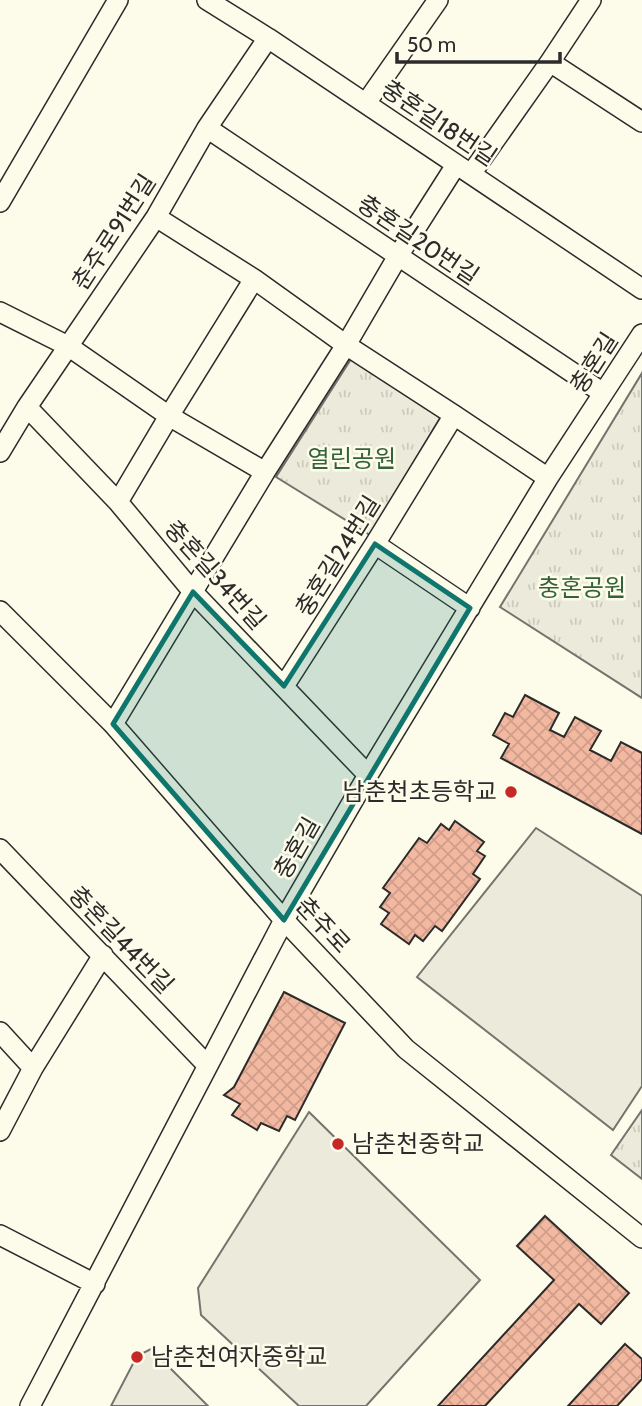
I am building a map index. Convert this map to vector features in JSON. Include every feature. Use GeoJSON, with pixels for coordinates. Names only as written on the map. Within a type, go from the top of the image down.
{"type":"FeatureCollection","features":[{"type":"Feature","properties":{"kind":"street"},"geometry":{"type":"LineString","coordinates":[[0,202],[118,0]]}},
{"type":"Feature","properties":{"kind":"street","name":"충혼길18번길"},"geometry":{"type":"LineString","coordinates":[[207,0],[230,6],[268,38],[642,289]]}},
{"type":"Feature","properties":{"kind":"street"},"geometry":{"type":"LineString","coordinates":[[366,103],[438,0]]}},
{"type":"Feature","properties":{"kind":"street"},"geometry":{"type":"LineString","coordinates":[[113,724],[398,256],[550,62],[591,0]]}},
{"type":"Feature","properties":{"kind":"street","name":"춘주로91번길"},"geometry":{"type":"LineString","coordinates":[[0,452],[27,407],[156,216],[207,128],[268,38]]}},
{"type":"Feature","properties":{"kind":"street"},"geometry":{"type":"LineString","coordinates":[[550,62],[642,122]]}},
{"type":"Feature","properties":{"kind":"street","name":"충혼길20번길"},"geometry":{"type":"LineString","coordinates":[[207,128],[603,393]]}},
{"type":"Feature","properties":{"kind":"street"},"geometry":{"type":"LineString","coordinates":[[156,216],[548,478]]}},
{"type":"Feature","properties":{"kind":"street"},"geometry":{"type":"LineString","coordinates":[[118,502],[254,279]]}},
{"type":"Feature","properties":{"kind":"street"},"geometry":{"type":"LineString","coordinates":[[0,312],[68,346],[169,416],[265,471]]}},
{"type":"Feature","properties":{"kind":"street","name":"충혼길"},"geometry":{"type":"LineString","coordinates":[[30,1406],[284,920],[368,775],[548,478],[642,334]]}},
{"type":"Feature","properties":{"kind":"street","name":"충혼길34번길"},"geometry":{"type":"LineString","coordinates":[[27,407],[118,502],[193,592],[368,775]]}},
{"type":"Feature","properties":{"kind":"street","name":"충혼길24번길"},"geometry":{"type":"LineString","coordinates":[[284,686],[454,415]]}},
{"type":"Feature","properties":{"kind":"street"},"geometry":{"type":"LineString","coordinates":[[375,544],[470,608]]}},
{"type":"Feature","properties":{"kind":"street","name":"춘주로"},"geometry":{"type":"LineString","coordinates":[[0,611],[113,724],[284,920],[406,1049],[642,1238]]}},
{"type":"Feature","properties":{"kind":"street","name":"충혼길44번길"},"geometry":{"type":"LineString","coordinates":[[0,849],[207,1065]]}},
{"type":"Feature","properties":{"kind":"street"},"geometry":{"type":"LineString","coordinates":[[0,1131],[33,1068],[103,955]]}},
{"type":"Feature","properties":{"kind":"street"},"geometry":{"type":"LineString","coordinates":[[0,1032],[33,1068]]}},
{"type":"Feature","properties":{"kind":"street"},"geometry":{"type":"LineString","coordinates":[[0,1234],[95,1284]]}},
{"type":"Feature","properties":{"kind":"highlighted area"},"geometry":{"type":"Polygon","coordinates":[[[375,544],[470,608],[284,920],[113,724],[193,592],[284,686],[375,544]]]}},
{"type":"Feature","properties":{"kind":"green space","name":"열린공원"},"geometry":{"type":"Polygon","coordinates":[[[353,356],[443,413],[370,535],[276,477],[353,356]]]}},
{"type":"Feature","properties":{"kind":"green space","name":"충혼공원"},"geometry":{"type":"Polygon","coordinates":[[[642,373],[642,698],[500,607],[642,373]]]}},
{"type":"Feature","properties":{"kind":"green space"},"geometry":{"type":"Polygon","coordinates":[[[536,828],[642,896],[642,1086],[613,1130],[417,977],[536,828]]]}},
{"type":"Feature","properties":{"kind":"green space"},"geometry":{"type":"Polygon","coordinates":[[[642,1110],[642,1179],[611,1155],[642,1110]]]}},
{"type":"Feature","properties":{"kind":"green space"},"geometry":{"type":"Polygon","coordinates":[[[309,1112],[480,1280],[366,1406],[299,1406],[201,1315],[198,1288],[309,1112]]]}},
{"type":"Feature","properties":{"kind":"green space"},"geometry":{"type":"Polygon","coordinates":[[[151,1349],[208,1406],[111,1406],[137,1356],[151,1349]]]}},
{"type":"Feature","properties":{"kind":"building"},"geometry":{"type":"Polygon","coordinates":[[[525,695],[559,713],[550,730],[564,737],[575,717],[601,731],[590,750],[611,761],[621,742],[642,753],[642,834],[501,758],[509,744],[493,735],[505,713],[513,717],[525,695]]]}},
{"type":"Feature","properties":{"kind":"building"},"geometry":{"type":"Polygon","coordinates":[[[455,821],[484,842],[477,851],[485,856],[473,874],[480,879],[442,931],[435,926],[423,941],[415,935],[409,944],[381,924],[389,913],[380,907],[390,893],[383,888],[419,838],[427,843],[441,824],[449,830],[455,821]]]}},
{"type":"Feature","properties":{"kind":"building"},"geometry":{"type":"Polygon","coordinates":[[[284,992],[345,1023],[295,1120],[287,1116],[279,1131],[261,1123],[257,1130],[232,1115],[240,1104],[224,1095],[234,1087],[284,992]]]}},
{"type":"Feature","properties":{"kind":"building"},"geometry":{"type":"Polygon","coordinates":[[[545,1216],[629,1293],[601,1324],[579,1304],[485,1406],[438,1406],[554,1280],[517,1246],[545,1216]]]}},
{"type":"Feature","properties":{"kind":"building"},"geometry":{"type":"Polygon","coordinates":[[[625,1344],[642,1359],[642,1379],[617,1406],[568,1406],[625,1344]]]}},
{"type":"Feature","properties":{"kind":"place","name":"남춘천초등학교"},"geometry":{"type":"Point","coordinates":[511,792]}},
{"type":"Feature","properties":{"kind":"place","name":"남춘천중학교"},"geometry":{"type":"Point","coordinates":[338,1144]}},
{"type":"Feature","properties":{"kind":"place","name":"남춘천여자중학교"},"geometry":{"type":"Point","coordinates":[137,1357]}}]}
